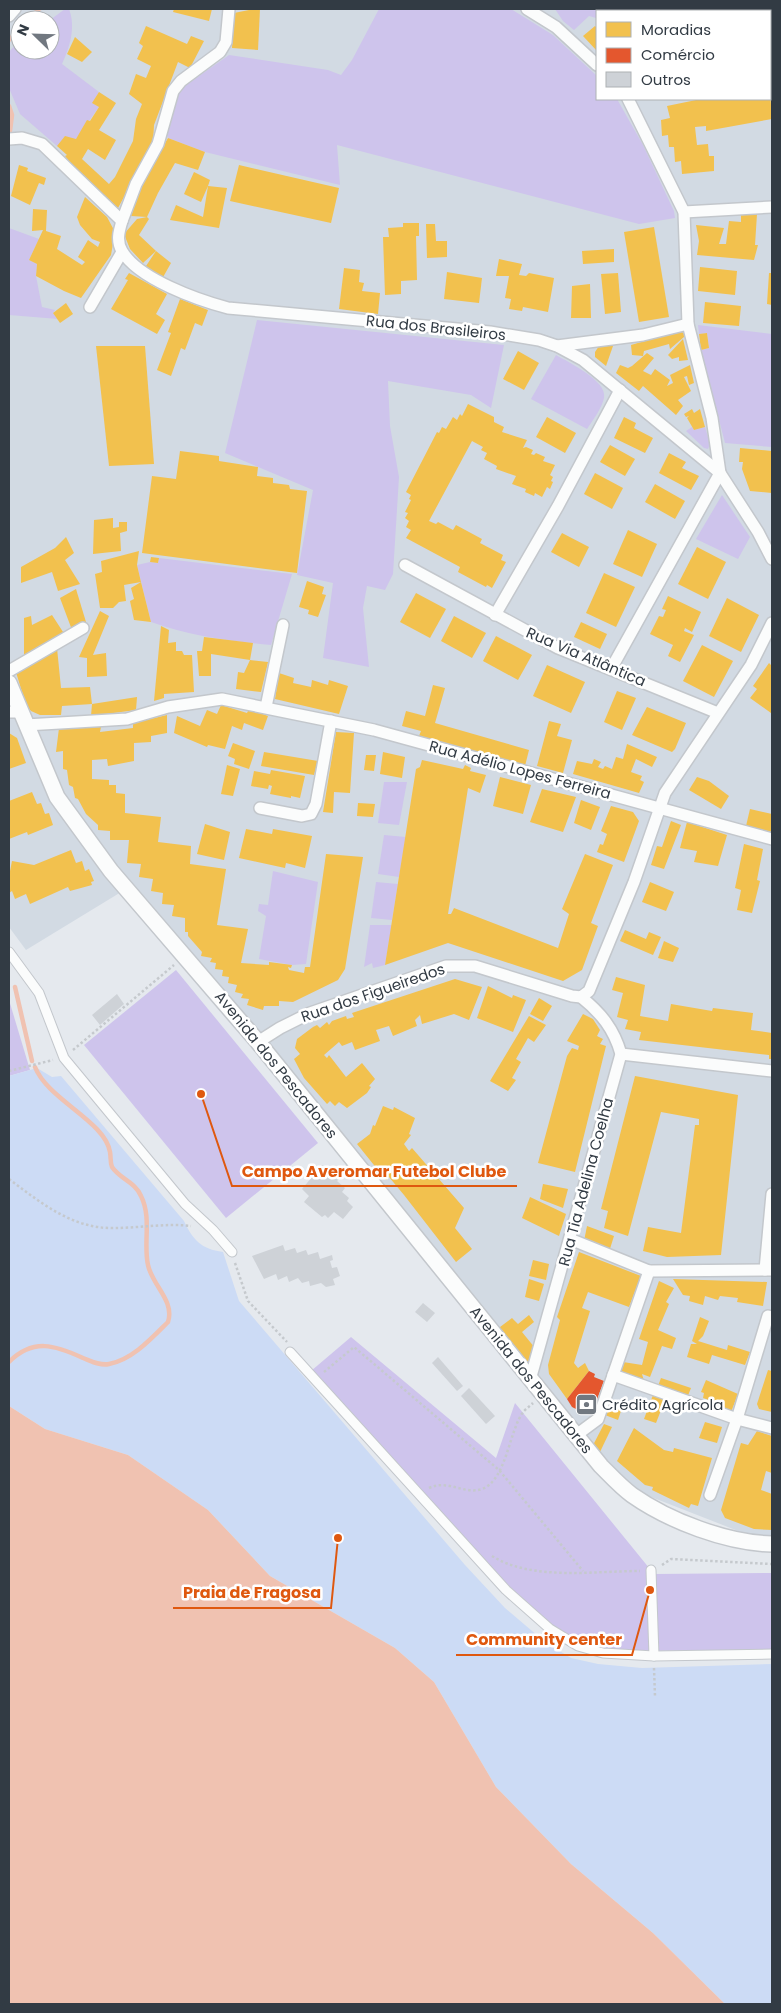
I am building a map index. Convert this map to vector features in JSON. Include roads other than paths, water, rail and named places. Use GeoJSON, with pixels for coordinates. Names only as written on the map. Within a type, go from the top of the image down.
{"type":"FeatureCollection","features":[{"type":"Feature","properties":{"kind":"street"},"geometry":{"type":"LineString","coordinates":[[9,16],[16,9]]}},
{"type":"Feature","properties":{"kind":"street"},"geometry":{"type":"LineString","coordinates":[[90,307],[122,252],[118,241],[122,221],[136,184],[158,144],[173,91],[181,81],[220,52],[226,42],[229,9]]}},
{"type":"Feature","properties":{"kind":"street"},"geometry":{"type":"LineString","coordinates":[[527,9],[545,13],[596,64]]}},
{"type":"Feature","properties":{"kind":"street"},"geometry":{"type":"LineString","coordinates":[[632,100],[684,212],[688,324],[712,418],[720,473],[758,532],[772,559]]}},
{"type":"Feature","properties":{"kind":"street"},"geometry":{"type":"LineString","coordinates":[[9,139],[22,138],[42,144],[122,221]]}},
{"type":"Feature","properties":{"kind":"street"},"geometry":{"type":"LineString","coordinates":[[684,212],[772,207]]}},
{"type":"Feature","properties":{"kind":"street","name":"Rua dos Brasileiros"},"geometry":{"type":"LineString","coordinates":[[122,252],[154,278],[177,291],[228,308],[490,332],[539,340],[557,346],[583,360],[698,457],[720,473]]}},
{"type":"Feature","properties":{"kind":"street"},"geometry":{"type":"LineString","coordinates":[[557,346],[643,334],[688,324]]}},
{"type":"Feature","properties":{"kind":"street"},"geometry":{"type":"LineString","coordinates":[[495,615],[558,506],[620,390]]}},
{"type":"Feature","properties":{"kind":"street"},"geometry":{"type":"LineString","coordinates":[[612,669],[720,473]]}},
{"type":"Feature","properties":{"kind":"street","name":"Rua Via Atlântica"},"geometry":{"type":"LineString","coordinates":[[406,564],[495,615],[558,648],[718,713]]}},
{"type":"Feature","properties":{"kind":"street"},"geometry":{"type":"LineString","coordinates":[[772,624],[751,665],[665,792],[634,882],[596,980],[589,991],[581,997],[600,1013],[616,1036],[621,1054],[772,1071]]}},
{"type":"Feature","properties":{"kind":"street"},"geometry":{"type":"LineString","coordinates":[[266,707],[284,625]]}},
{"type":"Feature","properties":{"kind":"street"},"geometry":{"type":"LineString","coordinates":[[9,671],[83,628]]}},
{"type":"Feature","properties":{"kind":"street","name":"Avenida dos Pescadores"},"geometry":{"type":"LineString","coordinates":[[9,683],[18,717],[58,797],[111,871],[258,1042],[601,1466],[632,1495],[677,1520],[697,1529],[760,1544],[772,1544]]}},
{"type":"Feature","properties":{"kind":"street","name":"Rua Adélio Lopes Ferreira"},"geometry":{"type":"LineString","coordinates":[[18,717],[127,719],[168,707],[222,699],[331,721],[659,807],[772,839]]}},
{"type":"Feature","properties":{"kind":"street"},"geometry":{"type":"LineString","coordinates":[[260,808],[302,816],[311,814],[316,804],[331,721]]}},
{"type":"Feature","properties":{"kind":"street"},"geometry":{"type":"LineString","coordinates":[[9,952],[39,993],[64,1058],[185,1204],[213,1230],[232,1252]]}},
{"type":"Feature","properties":{"kind":"street","name":"Rua dos Figueiredos"},"geometry":{"type":"LineString","coordinates":[[258,1042],[280,1028],[310,1013],[446,966],[475,966],[581,997]]}},
{"type":"Feature","properties":{"kind":"street","name":"Rua Tia Adelina Coelha"},"geometry":{"type":"LineString","coordinates":[[530,1380],[621,1054]]}},
{"type":"Feature","properties":{"kind":"street"},"geometry":{"type":"LineString","coordinates":[[570,1238],[649,1271],[769,1270],[772,1194]]}},
{"type":"Feature","properties":{"kind":"street"},"geometry":{"type":"LineString","coordinates":[[575,1436],[598,1419],[649,1271]]}},
{"type":"Feature","properties":{"kind":"street"},"geometry":{"type":"LineString","coordinates":[[710,1495],[737,1419],[768,1316],[772,1317]]}},
{"type":"Feature","properties":{"kind":"street"},"geometry":{"type":"LineString","coordinates":[[290,1352],[314,1381],[506,1590],[550,1629],[578,1646],[603,1652],[654,1656],[772,1654]]}},
{"type":"Feature","properties":{"kind":"street"},"geometry":{"type":"LineString","coordinates":[[613,1375],[737,1419],[772,1428]]}},
{"type":"Feature","properties":{"kind":"street"},"geometry":{"type":"LineString","coordinates":[[651,1570],[654,1656]]}},
{"type":"Feature","properties":{"kind":"waterway"},"geometry":{"type":"LineString","coordinates":[[9,106],[12,115],[10,131]]}},
{"type":"Feature","properties":{"kind":"waterway"},"geometry":{"type":"LineString","coordinates":[[15,987],[32,1061]]}},
{"type":"Feature","properties":{"kind":"waterway"},"geometry":{"type":"LineString","coordinates":[[9,1362],[27,1349],[44,1346],[54,1347],[99,1364],[117,1362],[134,1353],[148,1341],[168,1322],[169,1314],[166,1300],[148,1265],[146,1248],[147,1222],[141,1196],[135,1187],[112,1167],[106,1141],[98,1130],[52,1090],[42,1079],[35,1067]]}},
{"type":"Feature","properties":{"kind":"place","name":"Campo Averomar Futebol Clube"},"geometry":{"type":"Point","coordinates":[201,1094]}},
{"type":"Feature","properties":{"kind":"place","name":"Crédito Agrícola"},"geometry":{"type":"Point","coordinates":[586,1405]}},
{"type":"Feature","properties":{"kind":"place","name":"Praia de Fragosa"},"geometry":{"type":"Point","coordinates":[338,1538]}},
{"type":"Feature","properties":{"kind":"place","name":"Community center"},"geometry":{"type":"Point","coordinates":[650,1590]}}]}
